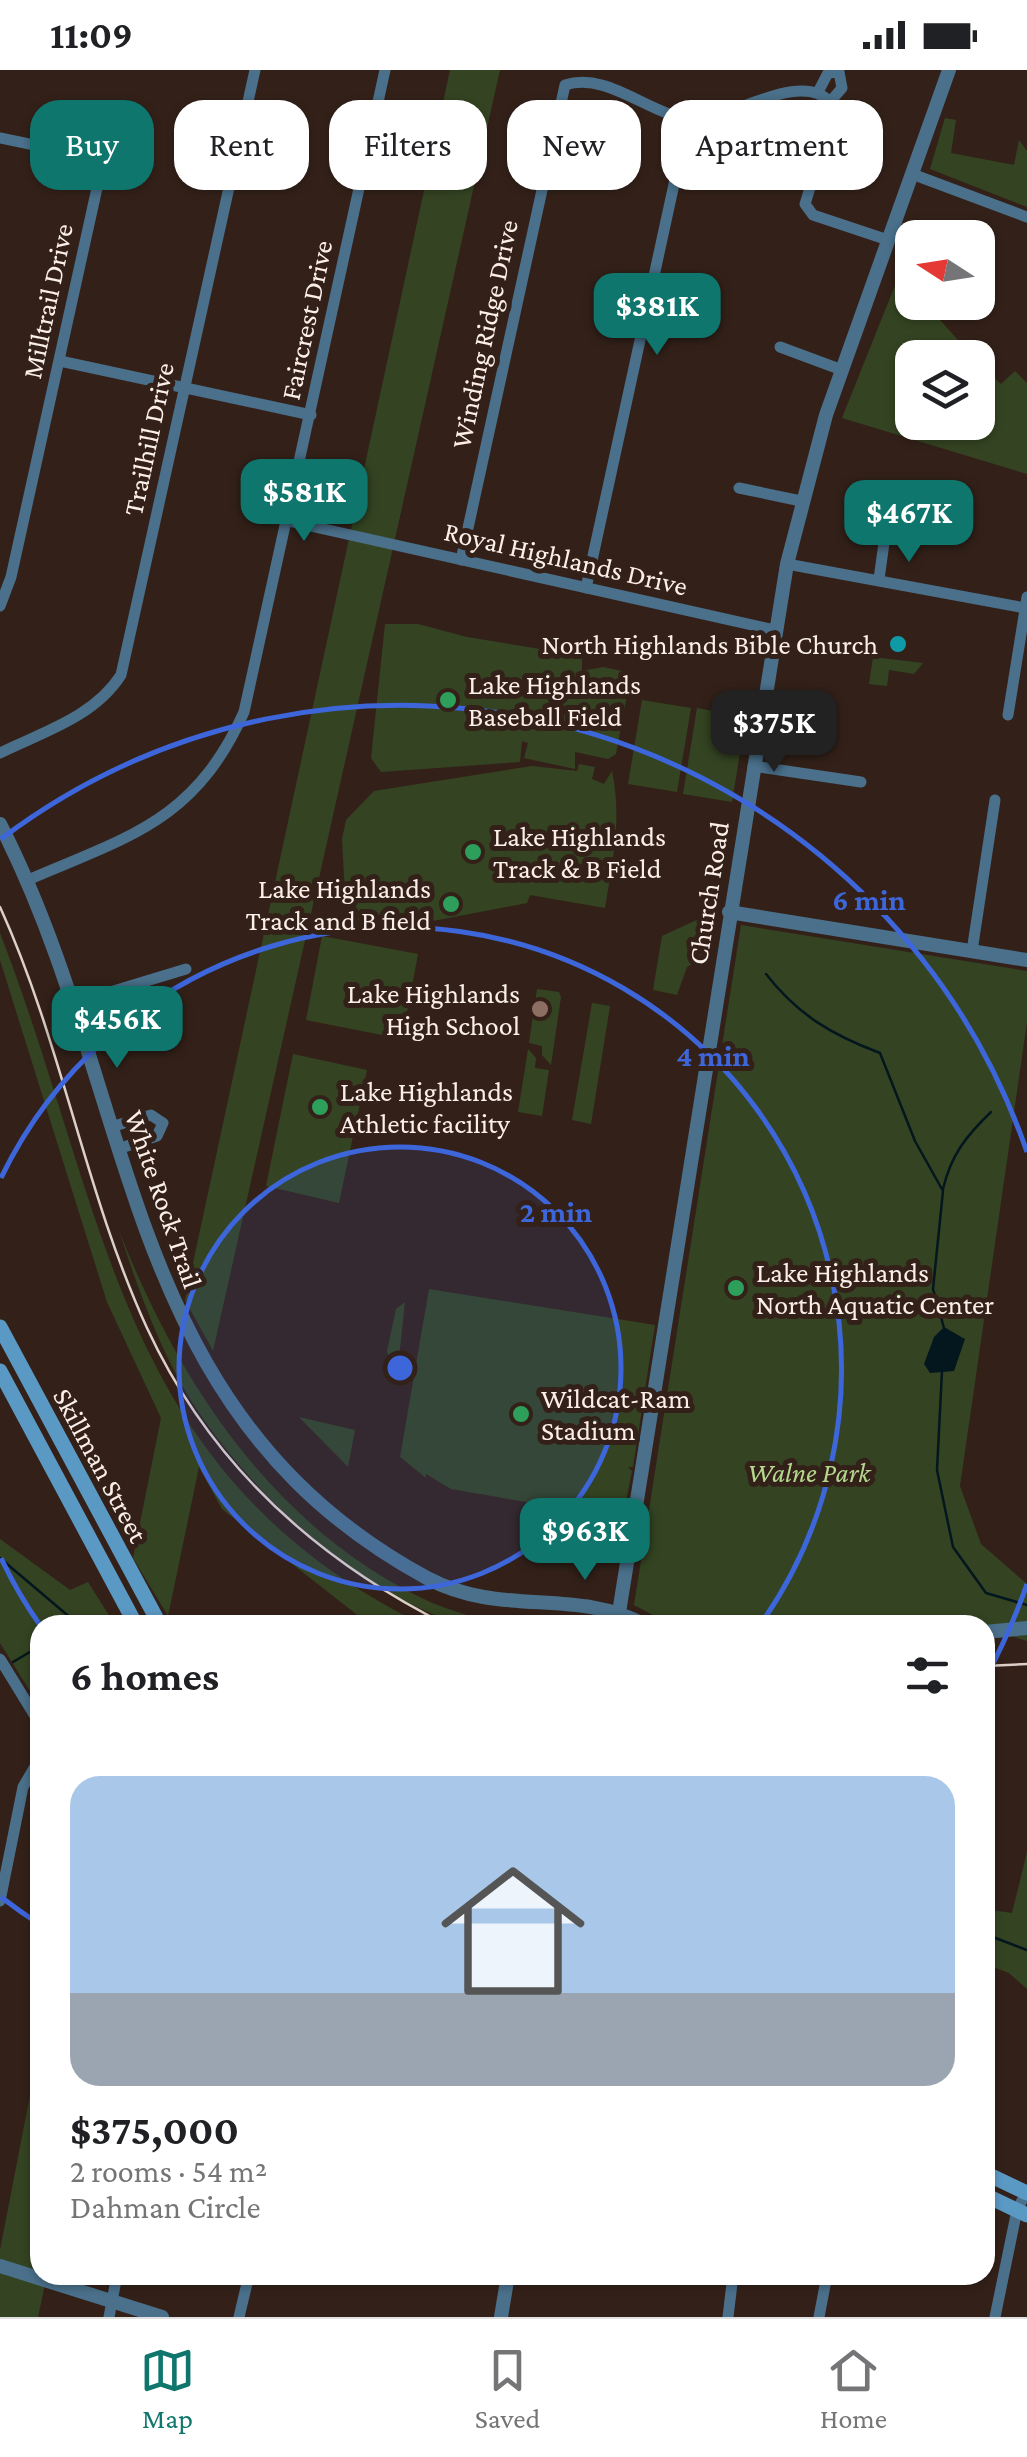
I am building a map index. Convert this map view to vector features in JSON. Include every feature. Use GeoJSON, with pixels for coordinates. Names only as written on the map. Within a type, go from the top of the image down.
{"type":"FeatureCollection","features":[{"type":"Feature","properties":{"kind":"main road","name":"Skillman Street"},"geometry":{"type":"LineString","coordinates":[[0,1327],[155,1615]]}},
{"type":"Feature","properties":{"kind":"main road","name":"Skillman Street"},"geometry":{"type":"LineString","coordinates":[[0,1371],[130,1615]]}},
{"type":"Feature","properties":{"kind":"main road"},"geometry":{"type":"LineString","coordinates":[[70,1506],[90,1497]]}},
{"type":"Feature","properties":{"kind":"main road"},"geometry":{"type":"LineString","coordinates":[[995,2178],[1026,2193]]}},
{"type":"Feature","properties":{"kind":"main road"},"geometry":{"type":"LineString","coordinates":[[995,2200],[1022,2212]]}},
{"type":"Feature","properties":{"kind":"street","name":"Trailhill Drive"},"geometry":{"type":"LineString","coordinates":[[0,753],[82,714],[112,690],[121,675],[255,70]]}},
{"type":"Feature","properties":{"kind":"street","name":"Faircrest Drive"},"geometry":{"type":"LineString","coordinates":[[28,880],[161,819],[214,768],[244,712],[385,70]]}},
{"type":"Feature","properties":{"kind":"street","name":"Church Road"},"geometry":{"type":"LineString","coordinates":[[619,1615],[786,564],[801,501],[842,370],[949,70]]}},
{"type":"Feature","properties":{"kind":"street"},"geometry":{"type":"LineString","coordinates":[[818,92],[828,72],[839,72],[842,88],[832,100]]}},
{"type":"Feature","properties":{"kind":"street","name":"Winding Ridge Drive"},"geometry":{"type":"LineString","coordinates":[[461,560],[566,85],[583,84],[630,94],[661,108]]}},
{"type":"Feature","properties":{"kind":"street"},"geometry":{"type":"LineString","coordinates":[[761,100],[780,93],[818,92],[828,100]]}},
{"type":"Feature","properties":{"kind":"street","name":"Milltrail Drive"},"geometry":{"type":"LineString","coordinates":[[0,138],[87,156],[101,170],[12,578],[0,606]]}},
{"type":"Feature","properties":{"kind":"street"},"geometry":{"type":"LineString","coordinates":[[912,174],[1027,217]]}},
{"type":"Feature","properties":{"kind":"street"},"geometry":{"type":"LineString","coordinates":[[586,588],[673,190]]}},
{"type":"Feature","properties":{"kind":"street"},"geometry":{"type":"LineString","coordinates":[[808,190],[804,204],[813,215],[888,240]]}},
{"type":"Feature","properties":{"kind":"street"},"geometry":{"type":"LineString","coordinates":[[780,347],[842,370]]}},
{"type":"Feature","properties":{"kind":"street"},"geometry":{"type":"LineString","coordinates":[[60,361],[311,415]]}},
{"type":"Feature","properties":{"kind":"street"},"geometry":{"type":"LineString","coordinates":[[740,488],[801,501]]}},
{"type":"Feature","properties":{"kind":"street"},"geometry":{"type":"LineString","coordinates":[[879,579],[890,507]]}},
{"type":"Feature","properties":{"kind":"street","name":"Royal Highlands Drive"},"geometry":{"type":"LineString","coordinates":[[288,520],[776,630]]}},
{"type":"Feature","properties":{"kind":"street"},"geometry":{"type":"LineString","coordinates":[[786,564],[1026,602],[1008,715]]}},
{"type":"Feature","properties":{"kind":"street"},"geometry":{"type":"LineString","coordinates":[[753,766],[861,782]]}},
{"type":"Feature","properties":{"kind":"street"},"geometry":{"type":"LineString","coordinates":[[972,951],[995,800]]}},
{"type":"Feature","properties":{"kind":"street","name":"White Rock Trail"},"geometry":{"type":"LineString","coordinates":[[0,824],[28,880],[74,1003],[151,1253],[208,1370],[254,1435],[335,1516],[372,1543],[456,1591],[503,1603],[574,1604],[606,1615]]}},
{"type":"Feature","properties":{"kind":"street"},"geometry":{"type":"LineString","coordinates":[[729,912],[1027,960]]}},
{"type":"Feature","properties":{"kind":"street"},"geometry":{"type":"LineString","coordinates":[[74,1003],[186,970]]}},
{"type":"Feature","properties":{"kind":"street"},"geometry":{"type":"LineString","coordinates":[[111,1127],[150,1115],[163,1123],[157,1136],[118,1148]]}},
{"type":"Feature","properties":{"kind":"street"},"geometry":{"type":"LineString","coordinates":[[995,1631],[1027,1628]]}},
{"type":"Feature","properties":{"kind":"street"},"geometry":{"type":"LineString","coordinates":[[0,1660],[30,1708]]}},
{"type":"Feature","properties":{"kind":"street"},"geometry":{"type":"LineString","coordinates":[[0,1901],[23,1786],[30,1774]]}},
{"type":"Feature","properties":{"kind":"street"},"geometry":{"type":"LineString","coordinates":[[995,2317],[1026,2193]]}},
{"type":"Feature","properties":{"kind":"street"},"geometry":{"type":"LineString","coordinates":[[0,2266],[30,2275]]}},
{"type":"Feature","properties":{"kind":"street"},"geometry":{"type":"LineString","coordinates":[[61,2285],[162,2317]]}},
{"type":"Feature","properties":{"kind":"street"},"geometry":{"type":"LineString","coordinates":[[109,2317],[114,2285]]}},
{"type":"Feature","properties":{"kind":"street"},"geometry":{"type":"LineString","coordinates":[[239,2317],[247,2285]]}},
{"type":"Feature","properties":{"kind":"street"},"geometry":{"type":"LineString","coordinates":[[502,2317],[507,2285]]}},
{"type":"Feature","properties":{"kind":"street"},"geometry":{"type":"LineString","coordinates":[[728,2317],[732,2285]]}},
{"type":"Feature","properties":{"kind":"street"},"geometry":{"type":"LineString","coordinates":[[819,2317],[825,2285]]}},
{"type":"Feature","properties":{"kind":"green space"},"geometry":{"type":"Polygon","coordinates":[[[450,70],[500,70],[487,128],[487,100],[444,100],[450,70]]]}},
{"type":"Feature","properties":{"kind":"green space"},"geometry":{"type":"Polygon","coordinates":[[[945,118],[956,120],[951,153],[1014,165],[1019,140],[1027,151],[1027,207],[930,169],[945,118]]]}},
{"type":"Feature","properties":{"kind":"green space"},"geometry":{"type":"Polygon","coordinates":[[[424,190],[473,190],[213,1351],[185,1300],[424,190]]]}},
{"type":"Feature","properties":{"kind":"green space"},"geometry":{"type":"Polygon","coordinates":[[[895,286],[895,320],[940,320],[958,340],[895,340],[895,434],[842,418],[895,286]]]}},
{"type":"Feature","properties":{"kind":"green space"},"geometry":{"type":"Polygon","coordinates":[[[1015,371],[1027,383],[1027,474],[915,440],[995,440],[995,379],[1001,384],[1015,371]]]}},
{"type":"Feature","properties":{"kind":"green space","name":"Lake Highlands Baseball Field"},"geometry":{"type":"Polygon","coordinates":[[[385,624],[418,624],[467,637],[582,656],[582,671],[603,667],[631,673],[616,754],[608,759],[575,752],[575,769],[524,758],[528,743],[522,741],[520,762],[381,772],[371,758],[385,624]]]}},
{"type":"Feature","properties":{"kind":"green space"},"geometry":{"type":"Polygon","coordinates":[[[873,657],[923,663],[914,674],[889,670],[887,686],[869,684],[873,657]]]}},
{"type":"Feature","properties":{"kind":"green space"},"geometry":{"type":"Polygon","coordinates":[[[642,700],[691,708],[677,792],[628,784],[642,700]]]}},
{"type":"Feature","properties":{"kind":"green space"},"geometry":{"type":"Polygon","coordinates":[[[697,708],[746,717],[732,802],[683,794],[697,708]]]}},
{"type":"Feature","properties":{"kind":"green space","name":"Lake Highlands Track & B Field"},"geometry":{"type":"Polygon","coordinates":[[[579,764],[595,767],[592,779],[604,784],[612,771],[616,823],[605,908],[530,895],[527,903],[417,924],[415,912],[357,920],[346,915],[342,839],[346,820],[374,791],[532,766],[577,771],[579,764]]]}},
{"type":"Feature","properties":{"kind":"green space"},"geometry":{"type":"Polygon","coordinates":[[[701,918],[716,921],[710,952],[687,967],[677,995],[653,990],[662,936],[701,918]]]}},
{"type":"Feature","properties":{"kind":"green space","name":"Walne Park"},"geometry":{"type":"Polygon","coordinates":[[[741,925],[1027,971],[1027,1022],[960,1486],[981,1544],[1027,1584],[1027,1641],[995,1631],[995,1615],[653,1615],[634,1605],[741,925]]]}},
{"type":"Feature","properties":{"kind":"green space"},"geometry":{"type":"Polygon","coordinates":[[[0,933],[101,1237],[138,1328],[183,1414],[243,1493],[321,1563],[407,1615],[357,1615],[222,1509],[199,1467],[167,1615],[133,1558],[161,1418],[107,1302],[0,960],[0,933]]]}},
{"type":"Feature","properties":{"kind":"green space"},"geometry":{"type":"Polygon","coordinates":[[[322,936],[418,954],[402,1039],[306,1020],[322,936]]]}},
{"type":"Feature","properties":{"kind":"green space"},"geometry":{"type":"Polygon","coordinates":[[[537,989],[559,992],[561,997],[551,1065],[542,1055],[542,1046],[529,1043],[537,989]]]}},
{"type":"Feature","properties":{"kind":"green space"},"geometry":{"type":"Polygon","coordinates":[[[592,1003],[610,1006],[591,1124],[572,1120],[592,1003]]]}},
{"type":"Feature","properties":{"kind":"green space"},"geometry":{"type":"Polygon","coordinates":[[[528,1049],[536,1058],[535,1068],[549,1070],[542,1116],[518,1112],[528,1049]]]}},
{"type":"Feature","properties":{"kind":"green space","name":"Lake Highlands Athletic facility"},"geometry":{"type":"Polygon","coordinates":[[[293,1054],[367,1070],[339,1203],[266,1186],[293,1054]]]}},
{"type":"Feature","properties":{"kind":"green space"},"geometry":{"type":"Polygon","coordinates":[[[119,1231],[172,1344],[203,1397],[280,1494],[325,1535],[375,1572],[430,1602],[468,1615],[438,1615],[378,1585],[339,1559],[266,1494],[206,1423],[183,1387],[140,1291],[119,1231]]]}},
{"type":"Feature","properties":{"kind":"green space","name":"Wildcat-Ram Stadium"},"geometry":{"type":"Polygon","coordinates":[[[429,1289],[655,1325],[633,1467],[628,1467],[632,1471],[622,1521],[572,1515],[572,1510],[451,1489],[426,1474],[426,1478],[400,1457],[429,1289]]]}},
{"type":"Feature","properties":{"kind":"green space"},"geometry":{"type":"Polygon","coordinates":[[[405,1302],[398,1367],[393,1370],[387,1351],[396,1309],[405,1302]]]}},
{"type":"Feature","properties":{"kind":"green space"},"geometry":{"type":"Polygon","coordinates":[[[299,1417],[355,1430],[348,1467],[299,1417]]]}},
{"type":"Feature","properties":{"kind":"green space"},"geometry":{"type":"Polygon","coordinates":[[[0,1539],[70,1590],[88,1582],[109,1615],[30,1615],[30,1691],[0,1643],[0,1539]]]}},
{"type":"Feature","properties":{"kind":"green space"},"geometry":{"type":"Polygon","coordinates":[[[1027,1852],[1027,1989],[1009,1973],[995,1968],[995,1910],[1012,1913],[1027,1852]]]}},
{"type":"Feature","properties":{"kind":"green space"},"geometry":{"type":"Polygon","coordinates":[[[30,2096],[30,2285],[45,2285],[38,2317],[0,2317],[0,2250],[30,2096]]]}},
{"type":"Feature","properties":{"kind":"water"},"geometry":{"type":"Polygon","coordinates":[[[944,1327],[965,1339],[954,1371],[930,1373],[924,1364],[934,1337],[944,1327]]]}},
{"type":"Feature","properties":{"kind":"waterway"},"geometry":{"type":"LineString","coordinates":[[766,974],[817,1022],[880,1053],[915,1141],[943,1191],[933,1289],[944,1328]]}},
{"type":"Feature","properties":{"kind":"waterway"},"geometry":{"type":"LineString","coordinates":[[943,1189],[961,1147],[991,1112]]}},
{"type":"Feature","properties":{"kind":"waterway"},"geometry":{"type":"LineString","coordinates":[[942,1371],[937,1470],[953,1547],[986,1593],[1027,1605]]}},
{"type":"Feature","properties":{"kind":"waterway"},"geometry":{"type":"LineString","coordinates":[[0,1558],[67,1615]]}},
{"type":"Feature","properties":{"kind":"waterway"},"geometry":{"type":"LineString","coordinates":[[13,1662],[30,1652]]}},
{"type":"Feature","properties":{"kind":"waterway"},"geometry":{"type":"LineString","coordinates":[[995,1938],[1027,1950]]}},
{"type":"Feature","properties":{"kind":"tram line"},"geometry":{"type":"LineString","coordinates":[[0,907],[40,1011],[125,1277],[173,1377],[202,1422],[271,1503],[353,1570],[429,1615]]}},
{"type":"Feature","properties":{"kind":"tram line"},"geometry":{"type":"LineString","coordinates":[[995,1666],[1027,1664]]}},
{"type":"Feature","properties":{"kind":"place","name":"North Highlands Bible Church"},"geometry":{"type":"Point","coordinates":[898,644]}},
{"type":"Feature","properties":{"kind":"place","name":"Lake Highlands Baseball Field"},"geometry":{"type":"Point","coordinates":[448,700]}},
{"type":"Feature","properties":{"kind":"place","name":"Lake Highlands Track & B Field"},"geometry":{"type":"Point","coordinates":[473,852]}},
{"type":"Feature","properties":{"kind":"place","name":"Lake Highlands Track and B field"},"geometry":{"type":"Point","coordinates":[451,904]}},
{"type":"Feature","properties":{"kind":"place","name":"Lake Highlands High School"},"geometry":{"type":"Point","coordinates":[540,1009]}},
{"type":"Feature","properties":{"kind":"place","name":"Lake Highlands Athletic facility"},"geometry":{"type":"Point","coordinates":[320,1107]}},
{"type":"Feature","properties":{"kind":"place","name":"Lake Highlands North Aquatic Center"},"geometry":{"type":"Point","coordinates":[736,1288]}},
{"type":"Feature","properties":{"kind":"place","name":"Wildcat-Ram Stadium"},"geometry":{"type":"Point","coordinates":[521,1414]}}]}
